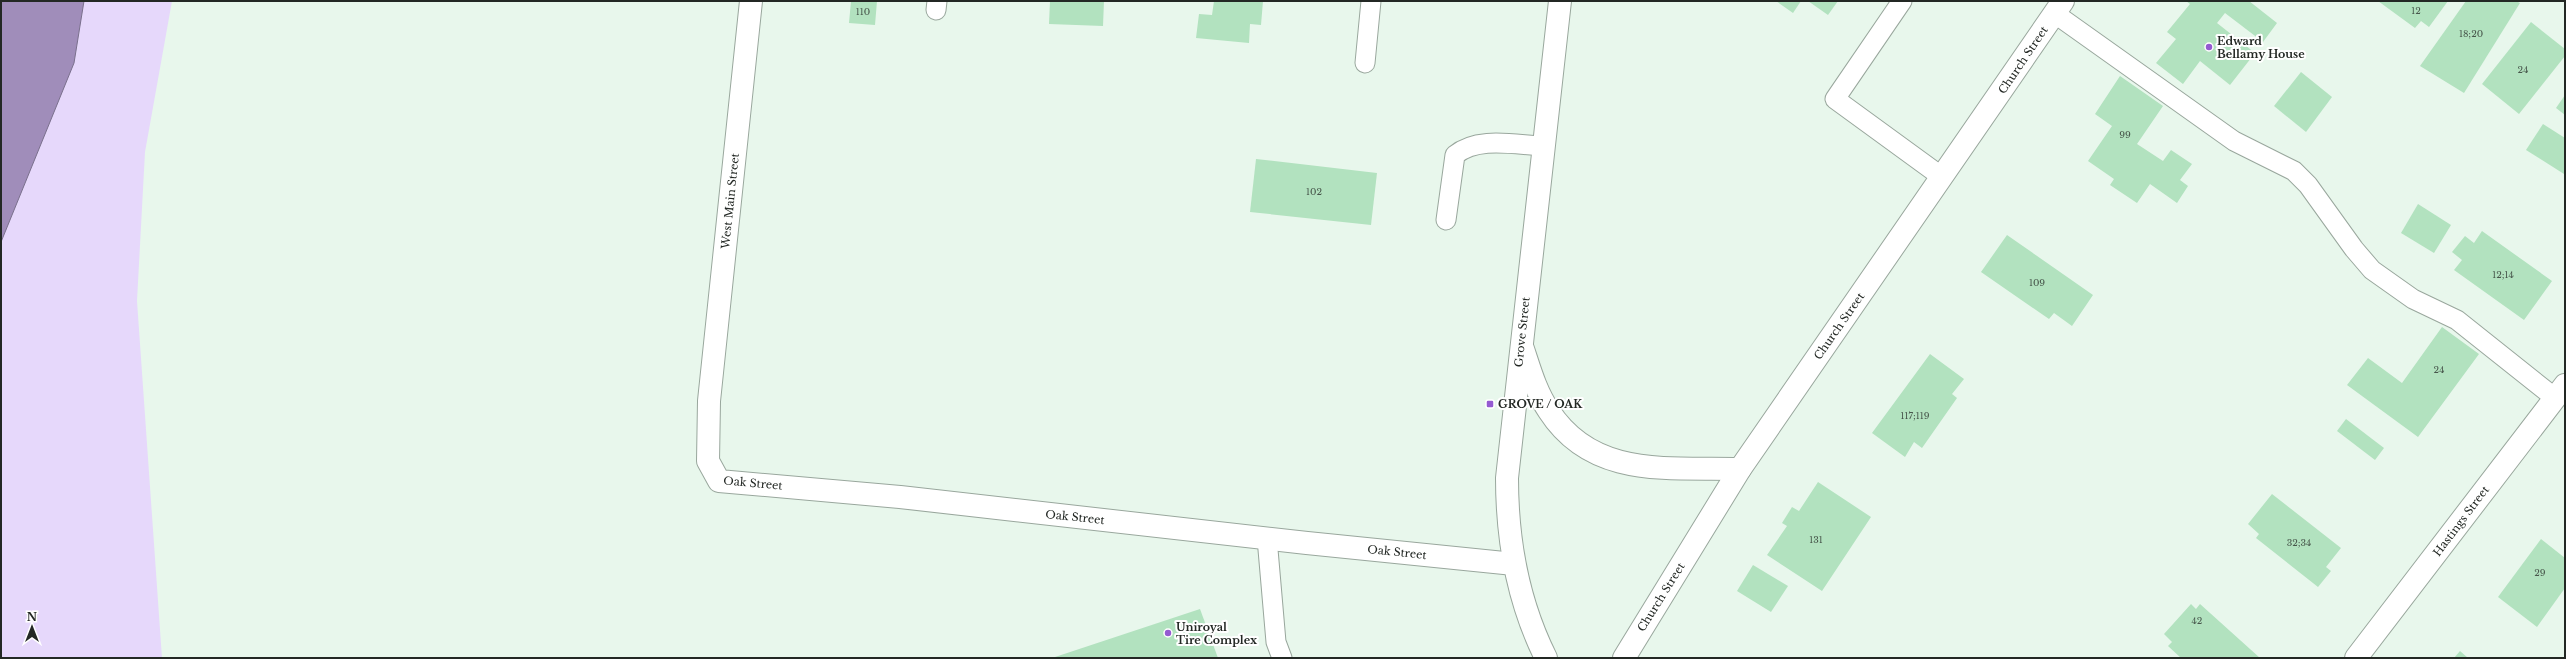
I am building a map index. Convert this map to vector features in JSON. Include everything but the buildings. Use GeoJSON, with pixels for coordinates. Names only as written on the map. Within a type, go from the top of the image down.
{"type":"FeatureCollection","features":[{"type":"Feature","properties":{"kind":"main road","name":"West Main Street"},"geometry":{"type":"LineString","coordinates":[[709,401],[750,1]]}},
{"type":"Feature","properties":{"kind":"main road","name":"Grove Street"},"geometry":{"type":"LineString","coordinates":[[1546,658],[1531,627],[1514,564],[1507,517],[1507,478],[1560,1]]}},
{"type":"Feature","properties":{"kind":"main road","name":"Church Street"},"geometry":{"type":"LineString","coordinates":[[1624,658],[1740,469],[2059,7]]}},
{"type":"Feature","properties":{"kind":"main road"},"geometry":{"type":"LineString","coordinates":[[1521,344],[1537,390],[1548,410],[1560,425],[1587,450],[1608,459],[1635,466],[1740,469]]}},
{"type":"Feature","properties":{"kind":"main road","name":"Hastings Street"},"geometry":{"type":"LineString","coordinates":[[2356,658],[2560,392]]}},
{"type":"Feature","properties":{"kind":"main road","name":"Oak Street"},"geometry":{"type":"LineString","coordinates":[[709,401],[708,461],[719,481],[908,498],[1514,564]]}},
{"type":"Feature","properties":{"kind":"lane"},"geometry":{"type":"LineString","coordinates":[[1365,63],[1371,1]]}},
{"type":"Feature","properties":{"kind":"lane"},"geometry":{"type":"LineString","coordinates":[[1902,1],[1835,99],[1942,177]]}},
{"type":"Feature","properties":{"kind":"lane"},"geometry":{"type":"LineString","coordinates":[[2059,7],[2234,141],[2294,171],[2308,185],[2354,249],[2372,270],[2413,299],[2457,320],[2560,392]]}},
{"type":"Feature","properties":{"kind":"lane"},"geometry":{"type":"LineString","coordinates":[[1446,220],[1455,155],[1465,147],[1482,144],[1544,146]]}},
{"type":"Feature","properties":{"kind":"lane"},"geometry":{"type":"LineString","coordinates":[[1266,538],[1276,642],[1282,658]]}},
{"type":"Feature","properties":{"kind":"shaded area"},"geometry":{"type":"Polygon","coordinates":[[[1,1],[84,1],[74,63],[1,242],[1,1]]]}},
{"type":"Feature","properties":{"kind":"shaded area"},"geometry":{"type":"Polygon","coordinates":[[[84,1],[172,1],[145,152],[137,301],[162,658],[1,658],[1,242],[74,63],[84,1]]]}},
{"type":"Feature","properties":{"kind":"place","name":"Edward Bellamy House"},"geometry":{"type":"Point","coordinates":[2209,47]}},
{"type":"Feature","properties":{"kind":"place","name":"GROVE / OAK"},"geometry":{"type":"Point","coordinates":[1490,404]}},
{"type":"Feature","properties":{"kind":"place","name":"Uniroyal Tire Complex"},"geometry":{"type":"Point","coordinates":[1168,633]}}]}
